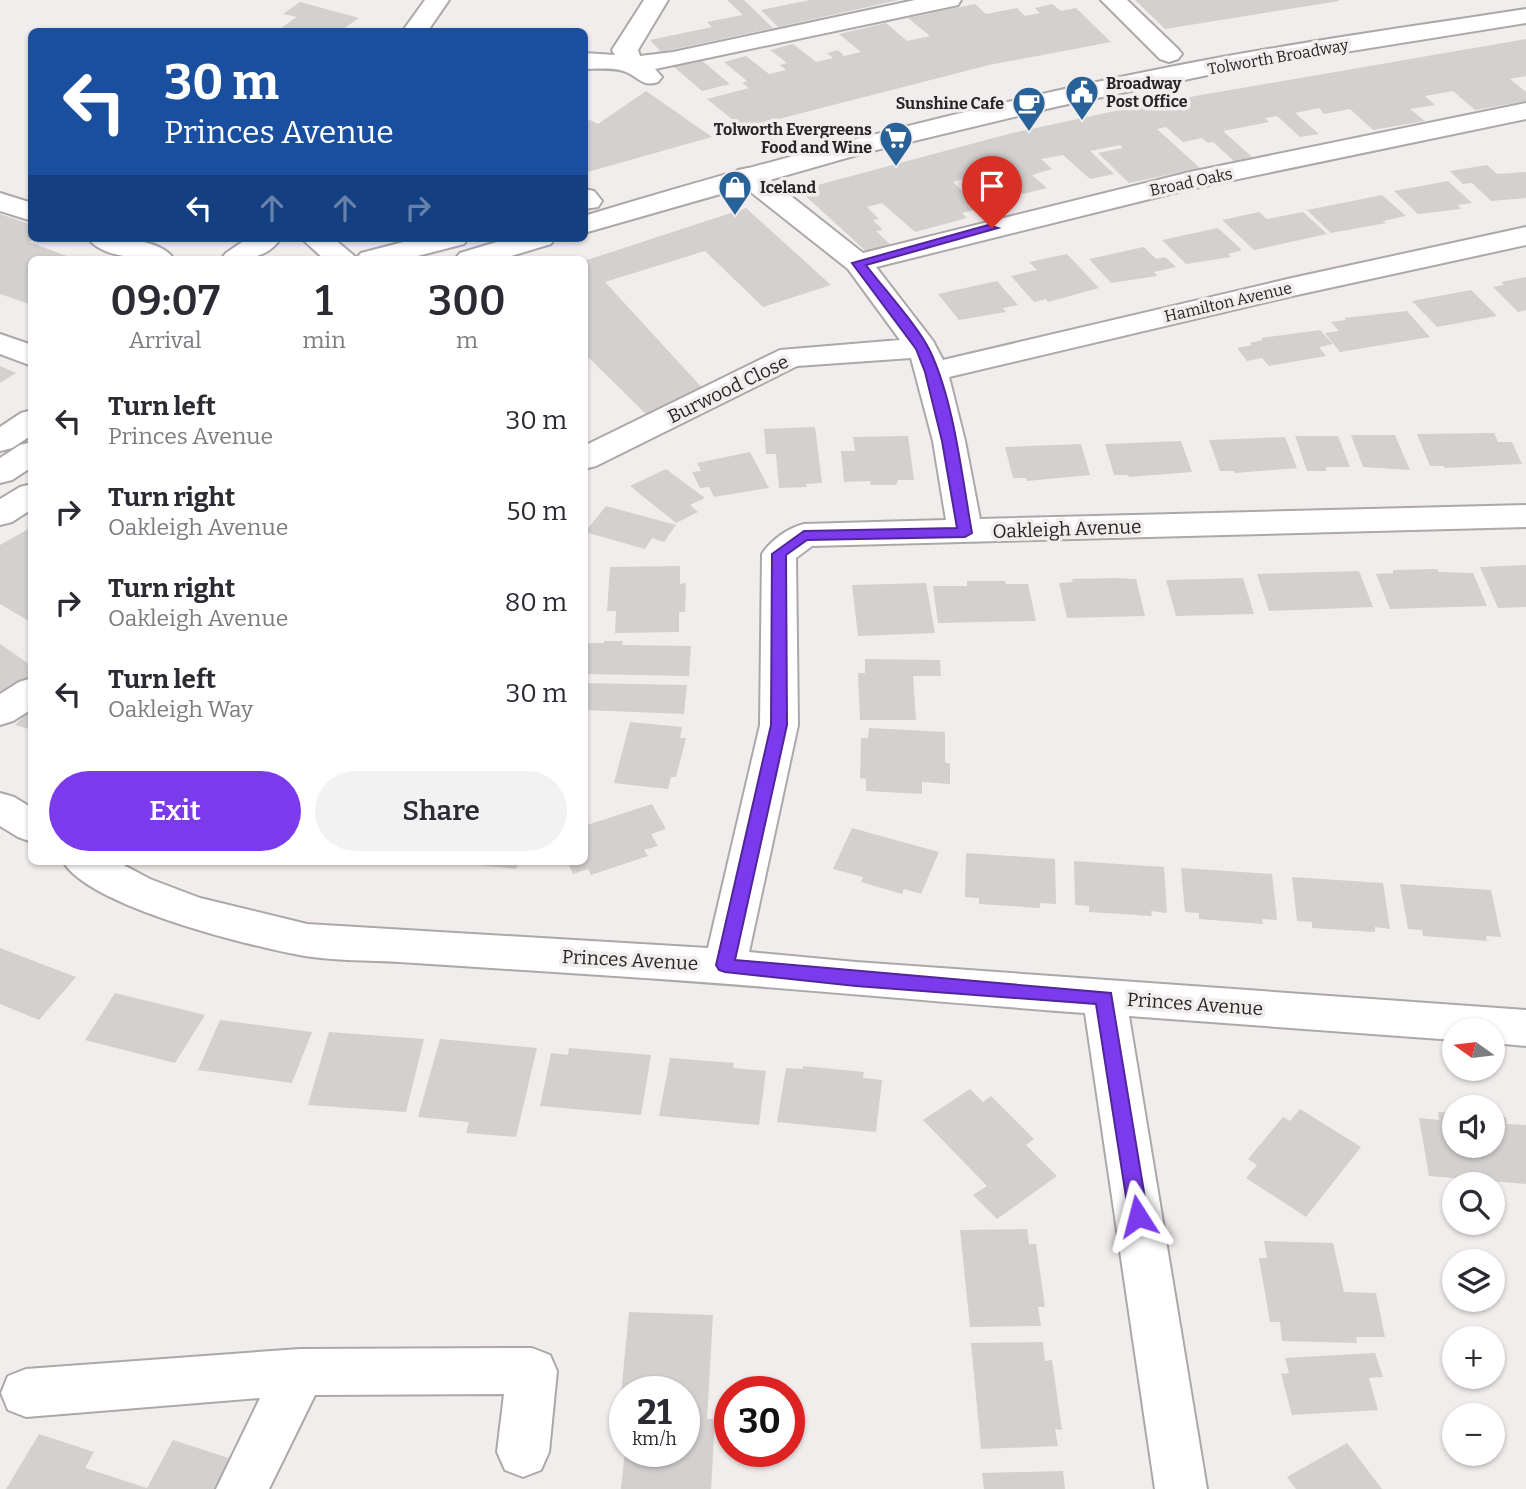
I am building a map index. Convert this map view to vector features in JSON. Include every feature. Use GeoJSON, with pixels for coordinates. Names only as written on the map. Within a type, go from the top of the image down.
{"type":"FeatureCollection","features":[{"type":"Feature","properties":{"kind":"street"},"geometry":{"type":"LineString","coordinates":[[417,28],[437,0]]}},
{"type":"Feature","properties":{"kind":"street"},"geometry":{"type":"LineString","coordinates":[[656,0],[625,50],[632,64],[656,82]]}},
{"type":"Feature","properties":{"kind":"street"},"geometry":{"type":"LineString","coordinates":[[588,61],[632,64],[673,60],[949,0]]}},
{"type":"Feature","properties":{"kind":"street","name":"Tolworth Broadway"},"geometry":{"type":"LineString","coordinates":[[588,205],[880,118],[1169,54],[1487,0]]}},
{"type":"Feature","properties":{"kind":"street"},"geometry":{"type":"LineString","coordinates":[[1119,2],[1169,54]]}},
{"type":"Feature","properties":{"kind":"street","name":"Tolworth Broadway"},"geometry":{"type":"LineString","coordinates":[[588,205],[748,176],[899,135],[1131,82],[1526,16]]}},
{"type":"Feature","properties":{"kind":"street","name":"Broad Oaks"},"geometry":{"type":"LineString","coordinates":[[858,263],[1019,220],[1355,143],[1526,111]]}},
{"type":"Feature","properties":{"kind":"street"},"geometry":{"type":"LineString","coordinates":[[748,176],[858,263],[927,360],[948,441],[965,533]]}},
{"type":"Feature","properties":{"kind":"street"},"geometry":{"type":"LineString","coordinates":[[0,201],[28,212]]}},
{"type":"Feature","properties":{"kind":"street","name":"Hamilton Avenue"},"geometry":{"type":"LineString","coordinates":[[927,360],[1526,236]]}},
{"type":"Feature","properties":{"kind":"street"},"geometry":{"type":"LineString","coordinates":[[113,242],[151,256]]}},
{"type":"Feature","properties":{"kind":"street"},"geometry":{"type":"LineString","coordinates":[[240,256],[261,242]]}},
{"type":"Feature","properties":{"kind":"street"},"geometry":{"type":"LineString","coordinates":[[320,242],[339,256]]}},
{"type":"Feature","properties":{"kind":"street"},"geometry":{"type":"LineString","coordinates":[[383,256],[438,242]]}},
{"type":"Feature","properties":{"kind":"street"},"geometry":{"type":"LineString","coordinates":[[480,256],[527,242]]}},
{"type":"Feature","properties":{"kind":"street"},"geometry":{"type":"LineString","coordinates":[[0,343],[28,355]]}},
{"type":"Feature","properties":{"kind":"street","name":"Burwood Close"},"geometry":{"type":"LineString","coordinates":[[588,457],[791,357],[927,360]]}},
{"type":"Feature","properties":{"kind":"street"},"geometry":{"type":"LineString","coordinates":[[0,441],[28,423]]}},
{"type":"Feature","properties":{"kind":"street"},"geometry":{"type":"LineString","coordinates":[[0,473],[28,455]]}},
{"type":"Feature","properties":{"kind":"street"},"geometry":{"type":"LineString","coordinates":[[0,514],[28,496]]}},
{"type":"Feature","properties":{"kind":"street","name":"Oakleigh Avenue"},"geometry":{"type":"LineString","coordinates":[[725,965],[779,725],[779,554],[804,536],[1526,516]]}},
{"type":"Feature","properties":{"kind":"street"},"geometry":{"type":"LineString","coordinates":[[0,712],[28,694]]}},
{"type":"Feature","properties":{"kind":"street"},"geometry":{"type":"LineString","coordinates":[[0,807],[28,824]]}},
{"type":"Feature","properties":{"kind":"street","name":"Princes Avenue"},"geometry":{"type":"LineString","coordinates":[[89,865],[111,879],[187,910],[241,926],[307,940],[725,965],[856,979],[1526,1028]]}},
{"type":"Feature","properties":{"kind":"street"},"geometry":{"type":"LineString","coordinates":[[1104,998],[1181,1489]]}},
{"type":"Feature","properties":{"kind":"street"},"geometry":{"type":"LineString","coordinates":[[26,1392],[300,1372],[532,1371],[523,1452]]}},
{"type":"Feature","properties":{"kind":"street"},"geometry":{"type":"LineString","coordinates":[[242,1489],[300,1372]]}},
{"type":"Feature","properties":{"kind":"building"},"geometry":{"type":"Polygon","coordinates":[[[727,0],[744,0],[773,28],[661,52],[650,40],[712,27],[707,22],[743,15],[727,0]]]}},
{"type":"Feature","properties":{"kind":"building"},"geometry":{"type":"Polygon","coordinates":[[[810,0],[899,0],[778,27],[761,10],[810,0]]]}},
{"type":"Feature","properties":{"kind":"building"},"geometry":{"type":"Polygon","coordinates":[[[1135,0],[1339,0],[1339,1],[1165,29],[1135,0]]]}},
{"type":"Feature","properties":{"kind":"building"},"geometry":{"type":"Polygon","coordinates":[[[300,2],[359,18],[345,28],[281,28],[297,17],[283,14],[300,2]]]}},
{"type":"Feature","properties":{"kind":"building"},"geometry":{"type":"Polygon","coordinates":[[[975,4],[986,14],[1017,8],[1025,16],[1040,13],[1035,8],[1052,4],[1061,11],[1076,8],[1111,42],[989,65],[743,128],[707,99],[749,88],[742,83],[747,81],[724,62],[746,56],[769,74],[786,70],[780,65],[787,63],[770,50],[793,44],[816,62],[833,58],[827,53],[838,50],[844,56],[861,52],[839,34],[886,23],[907,41],[930,36],[908,18],[975,4]]]}},
{"type":"Feature","properties":{"kind":"building"},"geometry":{"type":"Polygon","coordinates":[[[1526,39],[1526,76],[1510,79],[1526,92],[1526,101],[1475,110],[1453,91],[1425,96],[1435,105],[1410,109],[1425,121],[1373,130],[1350,109],[1324,114],[1319,108],[1295,113],[1319,134],[1300,137],[1277,116],[1265,118],[1269,122],[1223,131],[1252,157],[1234,161],[1213,142],[1208,143],[1202,138],[1183,142],[1166,127],[1157,129],[1200,168],[1129,183],[1098,153],[1123,148],[1120,145],[1090,151],[1114,174],[1090,179],[1063,155],[1041,159],[1052,169],[1032,175],[1047,188],[1023,194],[1017,188],[1000,193],[979,174],[953,182],[981,208],[962,213],[967,218],[915,232],[882,203],[867,207],[879,219],[873,220],[883,230],[876,231],[893,247],[869,254],[799,190],[1012,133],[1138,106],[1526,39]]]}},
{"type":"Feature","properties":{"kind":"building"},"geometry":{"type":"Polygon","coordinates":[[[700,59],[730,84],[702,91],[673,66],[700,59]]]}},
{"type":"Feature","properties":{"kind":"building"},"geometry":{"type":"Polygon","coordinates":[[[646,91],[712,137],[588,172],[588,119],[598,124],[646,91]]]}},
{"type":"Feature","properties":{"kind":"building"},"geometry":{"type":"Polygon","coordinates":[[[1487,165],[1497,174],[1526,172],[1526,198],[1491,201],[1472,183],[1463,184],[1450,171],[1487,165]]]}},
{"type":"Feature","properties":{"kind":"building"},"geometry":{"type":"Polygon","coordinates":[[[1448,181],[1472,203],[1458,205],[1461,209],[1418,214],[1394,191],[1448,181]]]}},
{"type":"Feature","properties":{"kind":"building"},"geometry":{"type":"Polygon","coordinates":[[[1382,195],[1406,216],[1383,221],[1386,223],[1331,233],[1307,210],[1382,195]]]}},
{"type":"Feature","properties":{"kind":"building"},"geometry":{"type":"Polygon","coordinates":[[[746,208],[831,285],[763,307],[705,251],[605,282],[705,391],[650,418],[588,357],[588,260],[746,208]]]}},
{"type":"Feature","properties":{"kind":"building"},"geometry":{"type":"Polygon","coordinates":[[[1259,212],[1267,219],[1303,212],[1327,234],[1254,250],[1222,220],[1259,212]]]}},
{"type":"Feature","properties":{"kind":"building"},"geometry":{"type":"Polygon","coordinates":[[[0,214],[28,224],[28,242],[67,256],[28,256],[28,304],[0,294],[0,214]]]}},
{"type":"Feature","properties":{"kind":"building"},"geometry":{"type":"Polygon","coordinates":[[[1218,228],[1242,250],[1228,254],[1231,257],[1186,264],[1162,240],[1218,228]]]}},
{"type":"Feature","properties":{"kind":"building"},"geometry":{"type":"Polygon","coordinates":[[[1144,247],[1156,259],[1165,257],[1176,267],[1154,272],[1157,276],[1111,283],[1089,259],[1144,247]]]}},
{"type":"Feature","properties":{"kind":"building"},"geometry":{"type":"Polygon","coordinates":[[[1067,254],[1099,288],[1048,302],[1046,299],[1034,302],[1011,276],[1037,270],[1029,262],[1067,254]]]}},
{"type":"Feature","properties":{"kind":"building"},"geometry":{"type":"Polygon","coordinates":[[[1526,277],[1526,310],[1518,312],[1493,287],[1504,285],[1501,282],[1526,277]]]}},
{"type":"Feature","properties":{"kind":"building"},"geometry":{"type":"Polygon","coordinates":[[[997,281],[1018,305],[1003,308],[1006,312],[959,320],[938,294],[997,281]]]}},
{"type":"Feature","properties":{"kind":"building"},"geometry":{"type":"Polygon","coordinates":[[[1471,290],[1497,316],[1437,327],[1412,301],[1471,290]]]}},
{"type":"Feature","properties":{"kind":"building"},"geometry":{"type":"Polygon","coordinates":[[[1407,311],[1430,337],[1340,352],[1325,333],[1339,331],[1331,322],[1346,320],[1344,318],[1407,311]]]}},
{"type":"Feature","properties":{"kind":"building"},"geometry":{"type":"Polygon","coordinates":[[[1320,330],[1333,344],[1319,347],[1326,356],[1269,366],[1262,358],[1247,361],[1237,348],[1252,345],[1250,343],[1263,340],[1261,338],[1320,330]]]}},
{"type":"Feature","properties":{"kind":"building"},"geometry":{"type":"Polygon","coordinates":[[[0,366],[16,373],[0,383],[0,366]]]}},
{"type":"Feature","properties":{"kind":"building"},"geometry":{"type":"Polygon","coordinates":[[[815,427],[822,483],[806,484],[807,487],[779,488],[776,454],[766,454],[764,429],[815,427]]]}},
{"type":"Feature","properties":{"kind":"building"},"geometry":{"type":"Polygon","coordinates":[[[1494,433],[1498,442],[1512,442],[1522,464],[1445,468],[1430,466],[1417,434],[1494,433]]]}},
{"type":"Feature","properties":{"kind":"building"},"geometry":{"type":"Polygon","coordinates":[[[1351,435],[1395,435],[1410,470],[1363,467],[1351,435]]]}},
{"type":"Feature","properties":{"kind":"building"},"geometry":{"type":"Polygon","coordinates":[[[908,436],[914,480],[898,480],[896,485],[871,485],[870,481],[844,482],[841,451],[855,451],[853,437],[908,436]]]}},
{"type":"Feature","properties":{"kind":"building"},"geometry":{"type":"Polygon","coordinates":[[[1295,436],[1338,436],[1350,467],[1326,467],[1326,471],[1307,471],[1295,436]]]}},
{"type":"Feature","properties":{"kind":"building"},"geometry":{"type":"Polygon","coordinates":[[[1285,437],[1297,468],[1235,473],[1220,471],[1209,440],[1285,437]]]}},
{"type":"Feature","properties":{"kind":"building"},"geometry":{"type":"Polygon","coordinates":[[[1181,441],[1192,472],[1129,477],[1114,475],[1105,444],[1181,441]]]}},
{"type":"Feature","properties":{"kind":"building"},"geometry":{"type":"Polygon","coordinates":[[[1081,444],[1090,475],[1027,481],[1026,478],[1013,478],[1005,447],[1081,444]]]}},
{"type":"Feature","properties":{"kind":"building"},"geometry":{"type":"Polygon","coordinates":[[[750,452],[769,488],[714,497],[709,487],[700,488],[692,472],[701,471],[697,463],[750,452]]]}},
{"type":"Feature","properties":{"kind":"building"},"geometry":{"type":"Polygon","coordinates":[[[666,469],[705,498],[690,505],[698,512],[676,523],[630,486],[666,469]]]}},
{"type":"Feature","properties":{"kind":"building"},"geometry":{"type":"Polygon","coordinates":[[[606,506],[676,525],[664,542],[652,538],[645,549],[588,533],[588,528],[606,506]]]}},
{"type":"Feature","properties":{"kind":"building"},"geometry":{"type":"Polygon","coordinates":[[[28,529],[28,621],[0,604],[0,545],[28,529]]]}},
{"type":"Feature","properties":{"kind":"building"},"geometry":{"type":"Polygon","coordinates":[[[1526,565],[1526,607],[1498,608],[1480,567],[1526,565]]]}},
{"type":"Feature","properties":{"kind":"building"},"geometry":{"type":"Polygon","coordinates":[[[680,566],[680,584],[686,583],[685,612],[679,612],[679,632],[615,633],[616,611],[607,611],[610,567],[680,566]]]}},
{"type":"Feature","properties":{"kind":"building"},"geometry":{"type":"Polygon","coordinates":[[[1437,569],[1439,572],[1473,573],[1487,606],[1390,609],[1376,574],[1393,573],[1393,570],[1437,569]]]}},
{"type":"Feature","properties":{"kind":"building"},"geometry":{"type":"Polygon","coordinates":[[[1359,571],[1373,607],[1269,611],[1257,574],[1359,571]]]}},
{"type":"Feature","properties":{"kind":"building"},"geometry":{"type":"Polygon","coordinates":[[[1243,578],[1254,614],[1176,616],[1166,580],[1243,578]]]}},
{"type":"Feature","properties":{"kind":"building"},"geometry":{"type":"Polygon","coordinates":[[[1072,579],[1136,579],[1145,616],[1067,618],[1059,583],[1073,582],[1072,579]]]}},
{"type":"Feature","properties":{"kind":"building"},"geometry":{"type":"Polygon","coordinates":[[[967,581],[1028,584],[1036,621],[938,623],[933,586],[967,586],[967,581]]]}},
{"type":"Feature","properties":{"kind":"building"},"geometry":{"type":"Polygon","coordinates":[[[926,583],[935,633],[858,636],[852,585],[926,583]]]}},
{"type":"Feature","properties":{"kind":"building"},"geometry":{"type":"Polygon","coordinates":[[[623,641],[622,645],[691,646],[689,676],[588,674],[588,643],[623,641]]]}},
{"type":"Feature","properties":{"kind":"building"},"geometry":{"type":"Polygon","coordinates":[[[0,644],[28,663],[28,682],[5,695],[0,691],[0,644]]]}},
{"type":"Feature","properties":{"kind":"building"},"geometry":{"type":"Polygon","coordinates":[[[865,659],[940,660],[941,676],[913,676],[916,720],[860,720],[858,673],[865,673],[865,659]]]}},
{"type":"Feature","properties":{"kind":"building"},"geometry":{"type":"Polygon","coordinates":[[[588,683],[687,685],[684,714],[588,710],[588,683]]]}},
{"type":"Feature","properties":{"kind":"building"},"geometry":{"type":"Polygon","coordinates":[[[28,712],[28,729],[15,725],[28,712]]]}},
{"type":"Feature","properties":{"kind":"building"},"geometry":{"type":"Polygon","coordinates":[[[630,722],[682,727],[680,738],[686,738],[676,777],[671,777],[668,789],[614,783],[630,722]]]}},
{"type":"Feature","properties":{"kind":"building"},"geometry":{"type":"Polygon","coordinates":[[[869,728],[945,732],[945,762],[950,764],[950,784],[922,782],[922,794],[866,791],[866,779],[860,778],[861,738],[868,738],[869,728]]]}},
{"type":"Feature","properties":{"kind":"building"},"geometry":{"type":"Polygon","coordinates":[[[652,804],[666,829],[651,834],[658,846],[644,850],[648,856],[591,875],[588,869],[573,874],[569,865],[588,865],[588,825],[652,804]]]}},
{"type":"Feature","properties":{"kind":"building"},"geometry":{"type":"Polygon","coordinates":[[[852,828],[939,852],[921,894],[904,889],[902,894],[861,882],[863,877],[833,869],[852,828]]]}},
{"type":"Feature","properties":{"kind":"building"},"geometry":{"type":"Polygon","coordinates":[[[966,853],[1055,859],[1056,904],[1040,903],[1040,908],[979,904],[979,898],[965,897],[966,853]]]}},
{"type":"Feature","properties":{"kind":"building"},"geometry":{"type":"Polygon","coordinates":[[[1074,861],[1164,867],[1167,913],[1151,911],[1152,916],[1089,912],[1089,906],[1075,905],[1074,861]]]}},
{"type":"Feature","properties":{"kind":"building"},"geometry":{"type":"Polygon","coordinates":[[[478,865],[518,865],[516,869],[478,865]]]}},
{"type":"Feature","properties":{"kind":"building"},"geometry":{"type":"Polygon","coordinates":[[[1181,868],[1272,874],[1277,920],[1262,919],[1263,924],[1199,919],[1199,913],[1185,912],[1181,868]]]}},
{"type":"Feature","properties":{"kind":"building"},"geometry":{"type":"Polygon","coordinates":[[[1292,877],[1383,883],[1390,929],[1375,927],[1375,932],[1312,928],[1312,922],[1297,921],[1292,877]]]}},
{"type":"Feature","properties":{"kind":"building"},"geometry":{"type":"Polygon","coordinates":[[[1400,884],[1491,890],[1501,937],[1486,936],[1487,941],[1423,936],[1422,930],[1408,929],[1400,884]]]}},
{"type":"Feature","properties":{"kind":"building"},"geometry":{"type":"Polygon","coordinates":[[[0,948],[76,977],[39,1020],[0,1004],[0,948]]]}},
{"type":"Feature","properties":{"kind":"building"},"geometry":{"type":"Polygon","coordinates":[[[115,993],[205,1015],[175,1063],[85,1040],[115,993]]]}},
{"type":"Feature","properties":{"kind":"building"},"geometry":{"type":"Polygon","coordinates":[[[220,1020],[312,1032],[292,1083],[198,1070],[220,1020]]]}},
{"type":"Feature","properties":{"kind":"building"},"geometry":{"type":"Polygon","coordinates":[[[329,1032],[424,1039],[406,1112],[308,1105],[329,1032]]]}},
{"type":"Feature","properties":{"kind":"building"},"geometry":{"type":"Polygon","coordinates":[[[440,1039],[537,1048],[516,1137],[466,1133],[469,1122],[418,1117],[440,1039]]]}},
{"type":"Feature","properties":{"kind":"building"},"geometry":{"type":"Polygon","coordinates":[[[569,1048],[651,1055],[641,1115],[540,1106],[551,1053],[568,1055],[569,1048]]]}},
{"type":"Feature","properties":{"kind":"building"},"geometry":{"type":"Polygon","coordinates":[[[670,1058],[734,1063],[733,1068],[766,1071],[759,1125],[659,1116],[670,1058]]]}},
{"type":"Feature","properties":{"kind":"building"},"geometry":{"type":"Polygon","coordinates":[[[803,1066],[864,1072],[863,1078],[882,1080],[876,1132],[777,1122],[786,1068],[803,1069],[803,1066]]]}},
{"type":"Feature","properties":{"kind":"building"},"geometry":{"type":"Polygon","coordinates":[[[970,1089],[983,1102],[991,1096],[1034,1139],[1026,1145],[1057,1176],[997,1219],[973,1195],[987,1186],[923,1120],[970,1089]]]}},
{"type":"Feature","properties":{"kind":"building"},"geometry":{"type":"Polygon","coordinates":[[[1300,1109],[1361,1147],[1306,1217],[1246,1178],[1257,1165],[1248,1159],[1283,1117],[1290,1121],[1300,1109]]]}},
{"type":"Feature","properties":{"kind":"building"},"geometry":{"type":"Polygon","coordinates":[[[1438,1112],[1442,1112],[1442,1158],[1505,1158],[1505,1117],[1507,1124],[1526,1125],[1526,1184],[1505,1182],[1505,1172],[1442,1172],[1442,1177],[1429,1176],[1419,1118],[1439,1120],[1438,1112]]]}},
{"type":"Feature","properties":{"kind":"building"},"geometry":{"type":"Polygon","coordinates":[[[1027,1229],[1029,1244],[1036,1244],[1045,1307],[1038,1307],[1041,1326],[970,1327],[960,1230],[1027,1229]]]}},
{"type":"Feature","properties":{"kind":"building"},"geometry":{"type":"Polygon","coordinates":[[[1264,1241],[1333,1243],[1344,1292],[1376,1293],[1385,1337],[1356,1337],[1357,1343],[1282,1341],[1280,1322],[1270,1322],[1259,1258],[1267,1258],[1264,1241]]]}},
{"type":"Feature","properties":{"kind":"building"},"geometry":{"type":"Polygon","coordinates":[[[629,1312],[713,1315],[707,1419],[714,1419],[711,1489],[621,1489],[623,1467],[700,1467],[700,1376],[623,1376],[629,1312]]]}},
{"type":"Feature","properties":{"kind":"building"},"geometry":{"type":"Polygon","coordinates":[[[1043,1342],[1045,1361],[1052,1360],[1062,1430],[1055,1429],[1058,1446],[981,1449],[971,1343],[1043,1342]]]}},
{"type":"Feature","properties":{"kind":"building"},"geometry":{"type":"Polygon","coordinates":[[[1375,1353],[1383,1377],[1369,1378],[1378,1410],[1292,1415],[1281,1374],[1289,1373],[1285,1358],[1375,1353]]]}},
{"type":"Feature","properties":{"kind":"building"},"geometry":{"type":"Polygon","coordinates":[[[39,1434],[94,1452],[85,1468],[147,1488],[173,1440],[238,1461],[224,1489],[6,1489],[39,1434]]]}},
{"type":"Feature","properties":{"kind":"building"},"geometry":{"type":"Polygon","coordinates":[[[1347,1443],[1382,1489],[1296,1489],[1287,1477],[1347,1443]]]}},
{"type":"Feature","properties":{"kind":"building"},"geometry":{"type":"Polygon","coordinates":[[[1063,1471],[1065,1489],[984,1489],[982,1473],[1063,1471]]]}},
{"type":"Feature","properties":{"kind":"place","name":"Broadway Post Office"},"geometry":{"type":"Point","coordinates":[1082,122]}},
{"type":"Feature","properties":{"kind":"place","name":"Sunshine Cafe"},"geometry":{"type":"Point","coordinates":[1029,133]}},
{"type":"Feature","properties":{"kind":"place","name":"Tolworth Evergreens Food and Wine"},"geometry":{"type":"Point","coordinates":[896,168]}},
{"type":"Feature","properties":{"kind":"place","name":"Iceland"},"geometry":{"type":"Point","coordinates":[735,217]}},
{"type":"Feature","properties":{"kind":"route"},"geometry":{"type":"LineString","coordinates":[[992,228],[858,263],[922,348],[932,372],[965,533],[804,536],[779,554],[779,725],[725,965],[856,979],[1104,998],[1138,1216]]}}]}
